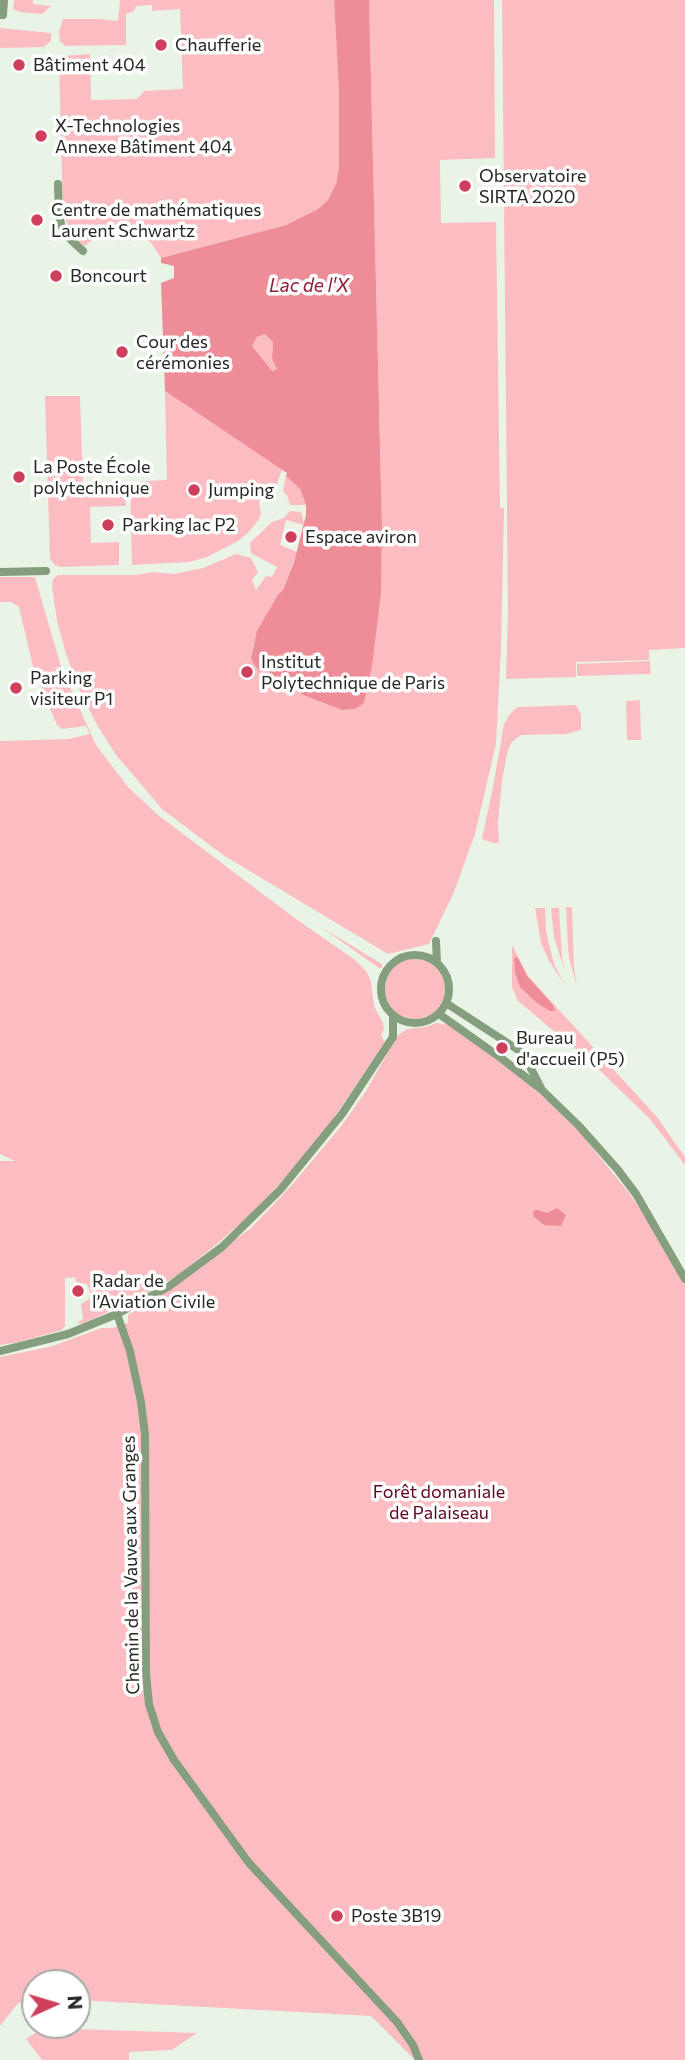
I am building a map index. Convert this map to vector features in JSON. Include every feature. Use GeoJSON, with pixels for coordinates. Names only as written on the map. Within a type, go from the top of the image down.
{"type":"FeatureCollection","features":[{"type":"Feature","properties":{"kind":"street"},"geometry":{"type":"LineString","coordinates":[[0,15],[3,15],[4,0]]}},
{"type":"Feature","properties":{"kind":"street"},"geometry":{"type":"LineString","coordinates":[[58,184],[62,227],[83,251]]}},
{"type":"Feature","properties":{"kind":"street"},"geometry":{"type":"LineString","coordinates":[[0,572],[46,571]]}},
{"type":"Feature","properties":{"kind":"street"},"geometry":{"type":"LineString","coordinates":[[419,955],[436,941],[437,963]]}},
{"type":"Feature","properties":{"kind":"street"},"geometry":{"type":"LineString","coordinates":[[0,1351],[68,1334],[117,1314],[168,1287],[199,1265],[259,1213],[299,1169],[342,1114],[393,1037],[415,1024],[432,1019],[446,1003],[449,989],[446,974],[437,963],[419,955],[404,956],[391,963],[382,977],[380,994],[387,1010],[393,1016],[415,1024]]}},
{"type":"Feature","properties":{"kind":"street"},"geometry":{"type":"LineString","coordinates":[[446,1003],[523,1054],[542,1090]]}},
{"type":"Feature","properties":{"kind":"street"},"geometry":{"type":"LineString","coordinates":[[439,1014],[542,1090],[579,1126],[618,1170],[647,1212],[685,1279]]}},
{"type":"Feature","properties":{"kind":"street"},"geometry":{"type":"LineString","coordinates":[[393,1016],[393,1037]]}},
{"type":"Feature","properties":{"kind":"street","name":"Chemin de la Vauve aux Granges"},"geometry":{"type":"LineString","coordinates":[[117,1314],[130,1351],[145,1434],[146,1674],[149,1704],[158,1732],[174,1760],[249,1863],[397,2022],[413,2045],[419,2060]]}},
{"type":"Feature","properties":{"kind":"green space"},"geometry":{"type":"Polygon","coordinates":[[[14,0],[33,0],[33,4],[51,6],[42,14],[19,12],[13,9],[14,0]]]}},
{"type":"Feature","properties":{"kind":"green space"},"geometry":{"type":"Polygon","coordinates":[[[120,0],[334,0],[339,92],[339,167],[336,184],[328,200],[318,209],[286,225],[161,258],[146,239],[124,230],[109,231],[85,246],[77,241],[63,214],[59,63],[63,56],[90,54],[91,100],[137,99],[144,91],[183,89],[180,9],[152,11],[152,5],[136,6],[134,11],[126,14],[126,45],[65,46],[60,41],[59,32],[63,19],[118,21],[120,0]]]}},
{"type":"Feature","properties":{"kind":"green space"},"geometry":{"type":"Polygon","coordinates":[[[369,0],[494,0],[495,158],[440,160],[441,223],[496,222],[500,508],[504,508],[496,744],[475,834],[454,892],[429,944],[388,954],[223,855],[162,809],[116,755],[81,693],[57,621],[52,586],[53,579],[58,575],[137,575],[153,572],[174,574],[203,568],[236,554],[251,558],[258,572],[252,580],[256,590],[266,576],[272,577],[277,567],[251,553],[250,543],[272,522],[284,518],[290,511],[300,512],[304,525],[286,520],[280,545],[297,552],[283,590],[254,642],[251,658],[259,671],[287,683],[303,695],[342,710],[355,709],[381,591],[382,528],[369,0]]]}},
{"type":"Feature","properties":{"kind":"green space"},"geometry":{"type":"Polygon","coordinates":[[[502,0],[685,0],[685,648],[649,650],[649,660],[576,662],[576,677],[506,679],[508,611],[502,0]]]}},
{"type":"Feature","properties":{"kind":"green space"},"geometry":{"type":"Polygon","coordinates":[[[0,28],[51,33],[51,41],[44,47],[0,48],[0,28]]]}},
{"type":"Feature","properties":{"kind":"green space"},"geometry":{"type":"Polygon","coordinates":[[[265,334],[273,341],[272,359],[277,369],[271,371],[252,346],[257,337],[265,334]]]}},
{"type":"Feature","properties":{"kind":"green space","name":"Jumping"},"geometry":{"type":"Polygon","coordinates":[[[165,391],[282,469],[275,490],[266,491],[259,501],[259,519],[238,541],[207,557],[189,562],[132,565],[130,482],[167,480],[165,391]]]}},
{"type":"Feature","properties":{"kind":"green space"},"geometry":{"type":"Polygon","coordinates":[[[45,396],[80,396],[83,483],[124,482],[126,506],[90,507],[91,543],[119,542],[119,565],[61,567],[50,559],[45,396]]]}},
{"type":"Feature","properties":{"kind":"green space"},"geometry":{"type":"Polygon","coordinates":[[[286,476],[300,489],[306,505],[290,505],[283,491],[286,476]]]}},
{"type":"Feature","properties":{"kind":"green space"},"geometry":{"type":"Polygon","coordinates":[[[0,577],[35,577],[62,670],[96,745],[128,787],[158,815],[355,960],[367,972],[371,982],[374,1006],[383,1023],[381,1035],[385,1042],[331,1122],[258,1208],[178,1275],[135,1300],[82,1324],[77,1323],[83,1319],[81,1304],[89,1299],[90,1291],[87,1284],[76,1282],[75,1277],[65,1278],[65,1326],[62,1330],[0,1345],[0,1161],[15,1161],[0,1154],[0,741],[68,739],[90,734],[86,726],[62,729],[57,725],[34,671],[19,607],[11,602],[0,602],[0,577]]]}},
{"type":"Feature","properties":{"kind":"green space"},"geometry":{"type":"Polygon","coordinates":[[[650,661],[651,674],[577,676],[577,664],[650,661]]]}},
{"type":"Feature","properties":{"kind":"green space"},"geometry":{"type":"Polygon","coordinates":[[[640,700],[641,740],[627,740],[626,701],[640,700]]]}},
{"type":"Feature","properties":{"kind":"green space"},"geometry":{"type":"Polygon","coordinates":[[[576,705],[581,714],[581,730],[566,734],[521,735],[511,743],[502,781],[499,843],[482,839],[504,724],[510,714],[517,707],[576,705]]]}},
{"type":"Feature","properties":{"kind":"green space"},"geometry":{"type":"Polygon","coordinates":[[[566,907],[572,907],[577,986],[568,946],[566,907]]]}},
{"type":"Feature","properties":{"kind":"green space"},"geometry":{"type":"Polygon","coordinates":[[[535,908],[545,908],[546,931],[554,964],[565,985],[541,943],[535,908]]]}},
{"type":"Feature","properties":{"kind":"green space"},"geometry":{"type":"Polygon","coordinates":[[[551,908],[559,908],[565,972],[554,937],[551,908]]]}},
{"type":"Feature","properties":{"kind":"green space"},"geometry":{"type":"Polygon","coordinates":[[[321,927],[382,964],[382,968],[379,968],[321,927]]]}},
{"type":"Feature","properties":{"kind":"green space"},"geometry":{"type":"Polygon","coordinates":[[[512,945],[528,976],[657,1117],[685,1157],[685,1165],[649,1118],[592,1063],[518,1001],[512,987],[512,945]]]}},
{"type":"Feature","properties":{"kind":"green space"},"geometry":{"type":"Polygon","coordinates":[[[409,959],[421,959],[440,972],[445,989],[443,1001],[432,1014],[421,1019],[409,1019],[390,1006],[385,995],[385,983],[398,964],[409,959]]]}},
{"type":"Feature","properties":{"kind":"green space","name":"Forêt domaniale de Palaiseau"},"geometry":{"type":"Polygon","coordinates":[[[437,1023],[449,1025],[495,1057],[547,1100],[581,1134],[629,1193],[685,1284],[685,2060],[415,2060],[371,2016],[91,2001],[91,1969],[21,1969],[21,2003],[18,2003],[0,2026],[0,1357],[53,1346],[101,1328],[128,1323],[128,1315],[250,1229],[291,1186],[342,1125],[366,1091],[397,1036],[407,1029],[437,1023]]]}},
{"type":"Feature","properties":{"kind":"green space"},"geometry":{"type":"Polygon","coordinates":[[[91,2030],[197,2033],[172,2050],[129,2052],[129,2060],[42,2060],[26,2039],[91,2039],[91,2030]]]}},
{"type":"Feature","properties":{"kind":"water","name":"Lac de l'X"},"geometry":{"type":"Polygon","coordinates":[[[334,0],[369,0],[382,528],[381,593],[372,666],[364,703],[355,709],[342,710],[303,695],[287,683],[259,671],[253,663],[251,658],[257,631],[283,590],[294,562],[306,505],[300,489],[286,476],[287,473],[165,391],[161,283],[174,278],[174,266],[161,263],[161,258],[286,225],[318,209],[328,200],[336,184],[339,167],[339,92],[334,0]],[[265,334],[257,337],[252,346],[272,371],[277,369],[272,359],[273,342],[265,334]]]}},
{"type":"Feature","properties":{"kind":"water"},"geometry":{"type":"Polygon","coordinates":[[[516,957],[527,976],[553,1005],[555,1011],[537,1003],[520,987],[515,972],[516,957]]]}},
{"type":"Feature","properties":{"kind":"water"},"geometry":{"type":"Polygon","coordinates":[[[557,1208],[566,1215],[561,1226],[544,1225],[534,1217],[533,1211],[547,1213],[557,1208]]]}},
{"type":"Feature","properties":{"kind":"place","name":"Chaufferie"},"geometry":{"type":"Point","coordinates":[161,45]}},
{"type":"Feature","properties":{"kind":"place","name":"Bâtiment 404"},"geometry":{"type":"Point","coordinates":[19,65]}},
{"type":"Feature","properties":{"kind":"place","name":"X-Technologies Annexe Bâtiment 404"},"geometry":{"type":"Point","coordinates":[41,136]}},
{"type":"Feature","properties":{"kind":"place","name":"Observatoire SIRTA 2020"},"geometry":{"type":"Point","coordinates":[465,186]}},
{"type":"Feature","properties":{"kind":"place","name":"Centre de mathématiques Laurent Schwartz"},"geometry":{"type":"Point","coordinates":[37,220]}},
{"type":"Feature","properties":{"kind":"place","name":"Boncourt"},"geometry":{"type":"Point","coordinates":[56,276]}},
{"type":"Feature","properties":{"kind":"place","name":"Cour des cérémonies"},"geometry":{"type":"Point","coordinates":[122,352]}},
{"type":"Feature","properties":{"kind":"place","name":"La Poste École polytechnique"},"geometry":{"type":"Point","coordinates":[19,477]}},
{"type":"Feature","properties":{"kind":"place","name":"Jumping"},"geometry":{"type":"Point","coordinates":[194,490]}},
{"type":"Feature","properties":{"kind":"place","name":"Parking lac P2"},"geometry":{"type":"Point","coordinates":[108,525]}},
{"type":"Feature","properties":{"kind":"place","name":"Espace aviron"},"geometry":{"type":"Point","coordinates":[291,537]}},
{"type":"Feature","properties":{"kind":"place","name":"Institut Polytechnique de Paris"},"geometry":{"type":"Point","coordinates":[247,672]}},
{"type":"Feature","properties":{"kind":"place","name":"Parking visiteur P1"},"geometry":{"type":"Point","coordinates":[16,688]}},
{"type":"Feature","properties":{"kind":"place","name":"Bureau d'accueil (P5)"},"geometry":{"type":"Point","coordinates":[502,1048]}},
{"type":"Feature","properties":{"kind":"place","name":"Radar de l’Aviation Civile"},"geometry":{"type":"Point","coordinates":[78,1291]}},
{"type":"Feature","properties":{"kind":"place","name":"Poste 3B19"},"geometry":{"type":"Point","coordinates":[337,1916]}}]}
